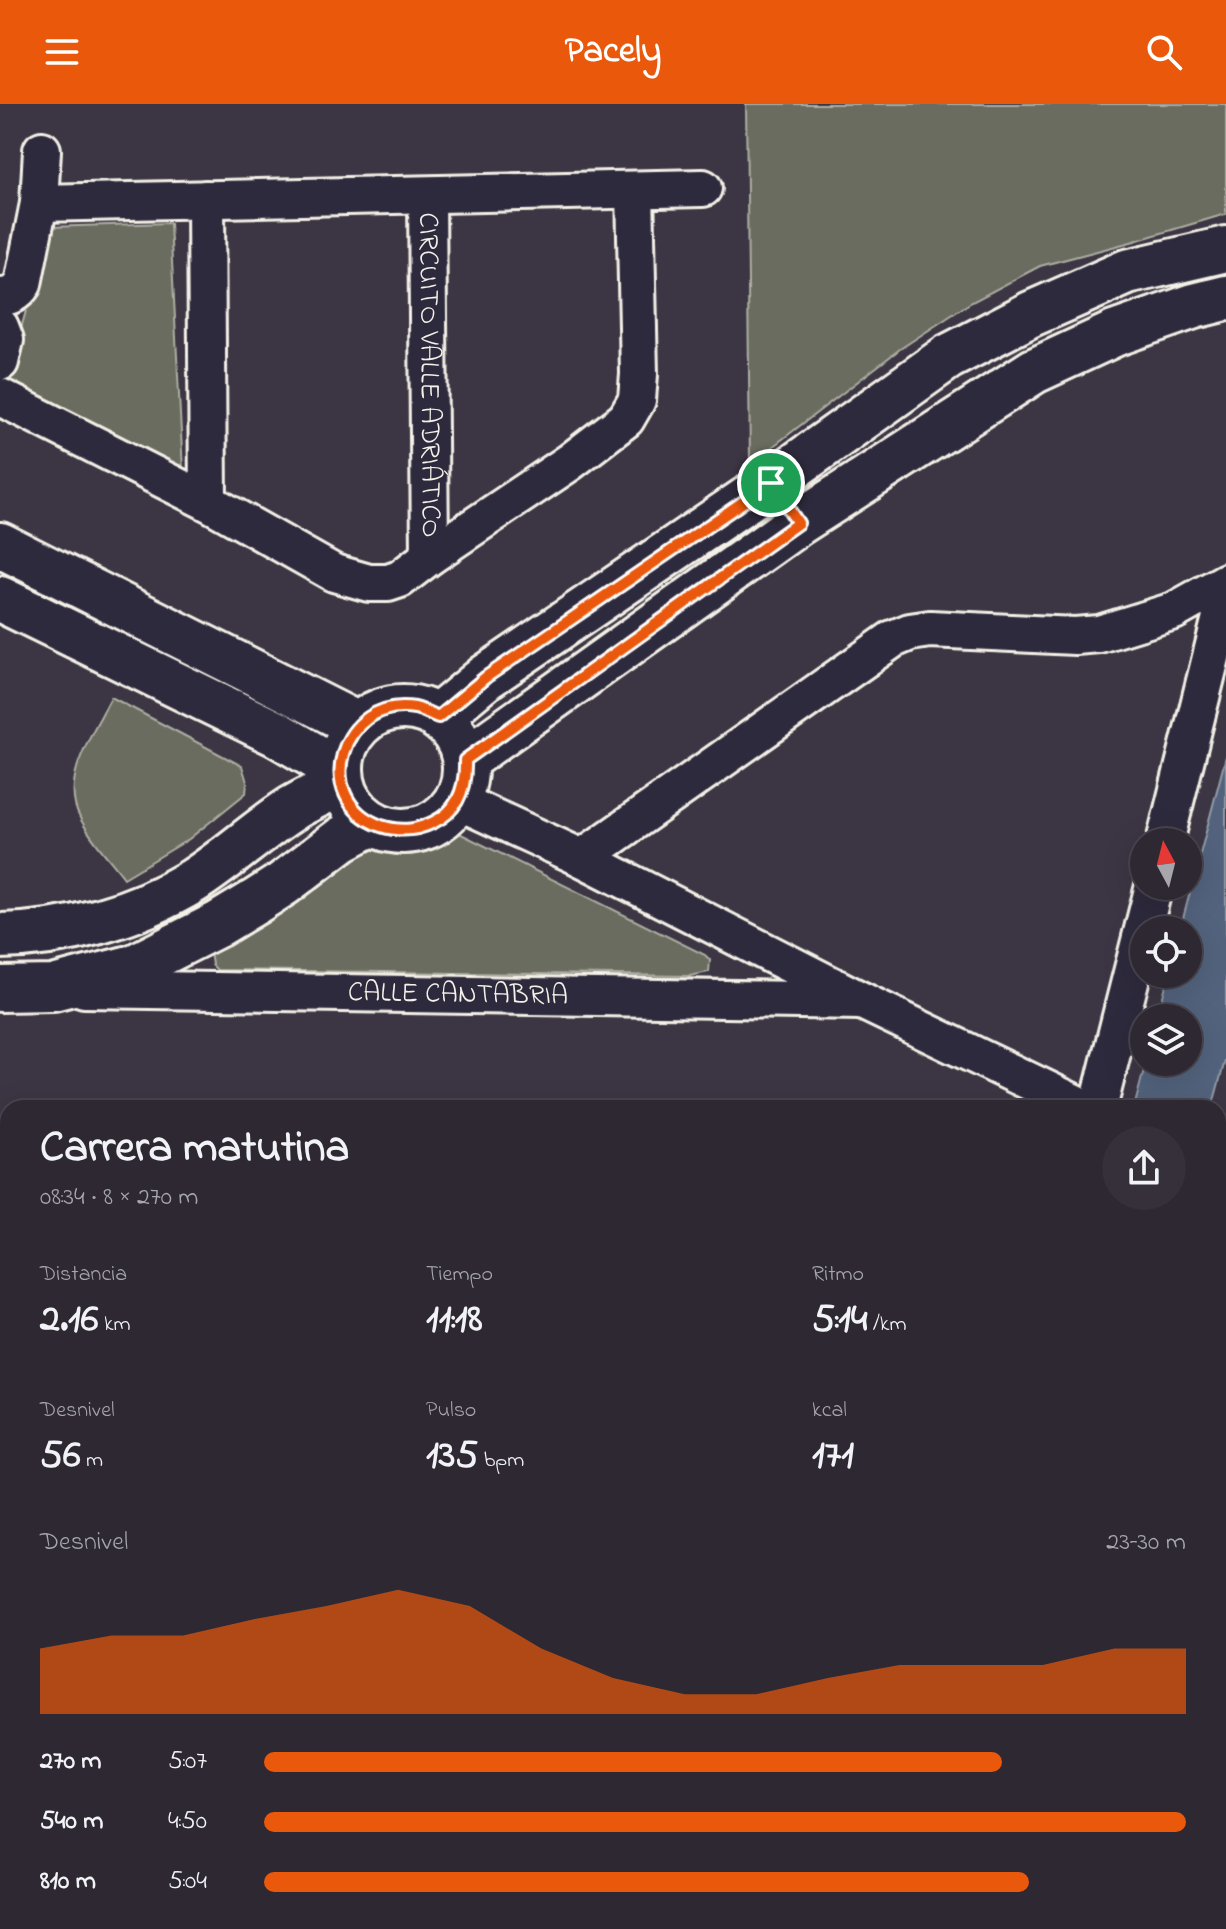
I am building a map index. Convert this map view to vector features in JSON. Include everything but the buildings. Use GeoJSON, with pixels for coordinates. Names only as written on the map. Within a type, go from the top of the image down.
{"type":"FeatureCollection","features":[{"type":"Feature","properties":{"kind":"street"},"geometry":{"type":"LineString","coordinates":[[0,297],[11,296],[23,284],[39,203],[42,150]]}},
{"type":"Feature","properties":{"kind":"street","name":"CIRCUITO VALLE ADRIÁTICO"},"geometry":{"type":"LineString","coordinates":[[39,203],[703,188]]}},
{"type":"Feature","properties":{"kind":"street","name":"CIRCUITO VALLE ADRIÁTICO"},"geometry":{"type":"LineString","coordinates":[[0,397],[208,502],[334,573],[369,583],[388,583],[400,579],[570,462],[626,419],[637,400],[639,374],[635,190]]}},
{"type":"Feature","properties":{"kind":"street","name":"CIRCUITO VALLE ADRIÁTICO"},"geometry":{"type":"LineString","coordinates":[[427,195],[430,556]]}},
{"type":"Feature","properties":{"kind":"street"},"geometry":{"type":"LineString","coordinates":[[206,199],[208,502]]}},
{"type":"Feature","properties":{"kind":"street"},"geometry":{"type":"LineString","coordinates":[[438,717],[486,677],[771,483],[948,357],[1031,314],[1127,272],[1226,249]]}},
{"type":"Feature","properties":{"kind":"street"},"geometry":{"type":"LineString","coordinates":[[461,781],[456,736],[438,717],[418,708],[396,707],[376,713],[358,725],[348,738],[342,754],[341,777],[348,799],[372,823],[394,830],[417,830],[438,821],[461,781],[798,523],[1034,371],[1114,334],[1226,298]]}},
{"type":"Feature","properties":{"kind":"street"},"geometry":{"type":"LineString","coordinates":[[0,327],[5,340],[0,362]]}},
{"type":"Feature","properties":{"kind":"street"},"geometry":{"type":"LineString","coordinates":[[771,483],[798,523]]}},
{"type":"Feature","properties":{"kind":"street"},"geometry":{"type":"LineString","coordinates":[[0,545],[358,725]]}},
{"type":"Feature","properties":{"kind":"street"},"geometry":{"type":"LineString","coordinates":[[582,858],[893,639],[930,629],[1075,636],[1099,634],[1174,611],[1226,582]]}},
{"type":"Feature","properties":{"kind":"street"},"geometry":{"type":"LineString","coordinates":[[1168,828],[1226,597]]}},
{"type":"Feature","properties":{"kind":"street"},"geometry":{"type":"LineString","coordinates":[[0,599],[277,734],[341,777]]}},
{"type":"Feature","properties":{"kind":"street"},"geometry":{"type":"LineString","coordinates":[[0,936],[93,923],[142,907],[193,881],[341,777]]}},
{"type":"Feature","properties":{"kind":"street"},"geometry":{"type":"LineString","coordinates":[[461,781],[582,858],[862,1001],[1068,1100]]}},
{"type":"Feature","properties":{"kind":"street"},"geometry":{"type":"LineString","coordinates":[[0,989],[53,988],[134,967],[217,925],[283,884],[342,839],[372,823]]}},
{"type":"Feature","properties":{"kind":"street"},"geometry":{"type":"LineString","coordinates":[[1100,1100],[1150,900]]}},
{"type":"Feature","properties":{"kind":"street","name":"CALLE CANTABRIA"},"geometry":{"type":"LineString","coordinates":[[53,988],[862,1001]]}},
{"type":"Feature","properties":{"kind":"green space"},"geometry":{"type":"Polygon","coordinates":[[[746,104],[1226,104],[1226,214],[1040,266],[970,303],[900,349],[750,464],[746,104]]]}},
{"type":"Feature","properties":{"kind":"green space"},"geometry":{"type":"Polygon","coordinates":[[[170,223],[183,471],[5,387],[49,227],[170,223]]]}},
{"type":"Feature","properties":{"kind":"green space"},"geometry":{"type":"Polygon","coordinates":[[[111,697],[242,766],[247,782],[246,793],[189,839],[124,878],[89,834],[75,803],[74,787],[81,756],[111,697]]]}},
{"type":"Feature","properties":{"kind":"green space"},"geometry":{"type":"Polygon","coordinates":[[[451,829],[705,955],[710,960],[709,972],[690,976],[217,970],[212,965],[209,945],[356,844],[394,848],[418,843],[451,829]]]}},
{"type":"Feature","properties":{"kind":"water"},"geometry":{"type":"Polygon","coordinates":[[[1226,756],[1226,1057],[1214,1100],[1136,1100],[1142,1076],[1202,1076],[1202,1004],[1161,1004],[1165,988],[1202,988],[1202,916],[1184,916],[1188,900],[1202,900],[1202,847],[1226,756]]]}},
{"type":"Feature","properties":{"kind":"route"},"geometry":{"type":"LineString","coordinates":[[771,483],[798,523],[465,760],[465,776],[458,801],[438,821],[417,830],[394,830],[372,823],[358,812],[348,799],[340,771],[348,738],[358,725],[376,713],[396,707],[418,708],[438,717],[486,677],[771,483]]}}]}
